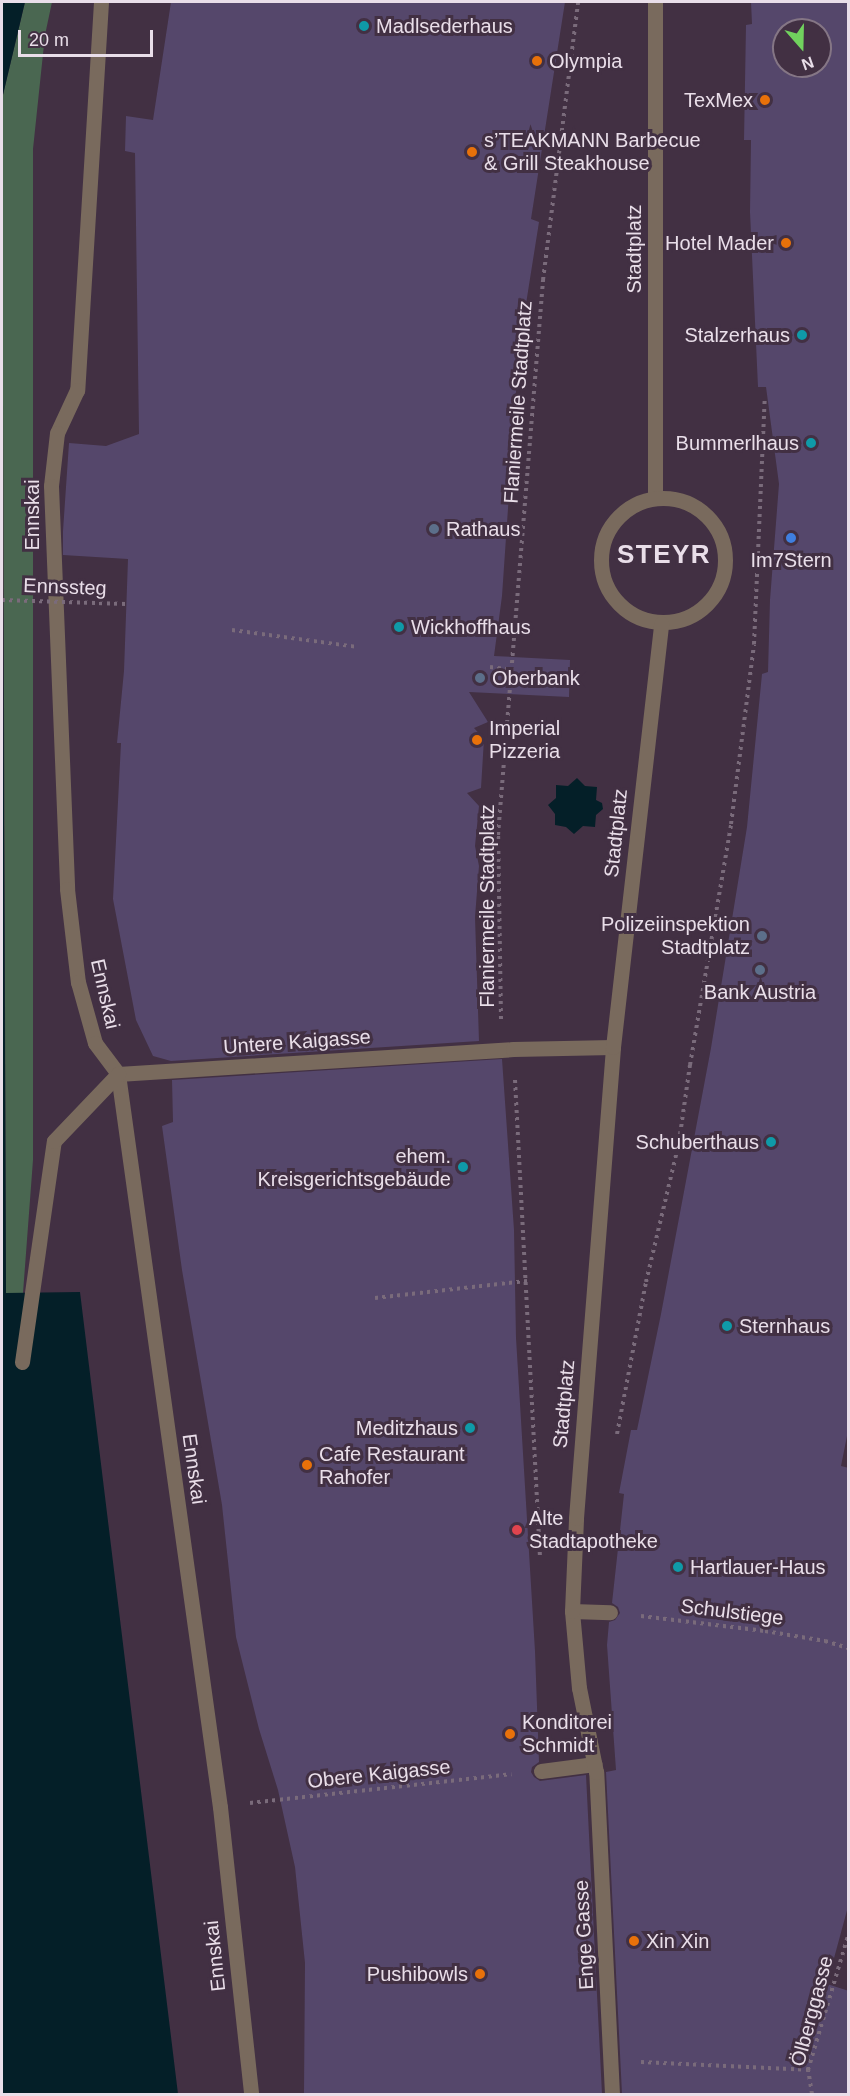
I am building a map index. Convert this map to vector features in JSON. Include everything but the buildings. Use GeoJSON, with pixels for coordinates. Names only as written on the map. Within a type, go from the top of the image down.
{"type":"FeatureCollection","features":[{"type":"Feature","properties":{"kind":"street","name":"Ennskai"},"geometry":{"type":"LineString","coordinates":[[101,2],[77,390],[57,433],[51,486],[67,889],[78,982],[95,1043],[118,1074],[220,1807],[251,2094]]}},
{"type":"Feature","properties":{"kind":"street","name":"Stadtplatz"},"geometry":{"type":"LineString","coordinates":[[655,2],[655,497]]}},
{"type":"Feature","properties":{"kind":"street"},"geometry":{"type":"LineString","coordinates":[[655,497],[684,500],[709,516],[724,542],[726,572],[713,599],[690,617],[661,624],[631,615],[608,593],[599,563],[606,532],[626,508],[655,497]]}},
{"type":"Feature","properties":{"kind":"street","name":"Stadtplatz"},"geometry":{"type":"LineString","coordinates":[[596,1768],[579,1688],[572,1611],[576,1518],[613,1047],[661,624]]}},
{"type":"Feature","properties":{"kind":"street"},"geometry":{"type":"LineString","coordinates":[[507,1049],[613,1047]]}},
{"type":"Feature","properties":{"kind":"street","name":"Untere Kaigasse"},"geometry":{"type":"LineString","coordinates":[[118,1074],[507,1049]]}},
{"type":"Feature","properties":{"kind":"street"},"geometry":{"type":"LineString","coordinates":[[21,1362],[54,1141],[118,1074]]}},
{"type":"Feature","properties":{"kind":"street"},"geometry":{"type":"LineString","coordinates":[[572,1611],[610,1612]]}},
{"type":"Feature","properties":{"kind":"street"},"geometry":{"type":"LineString","coordinates":[[541,1771],[596,1768]]}},
{"type":"Feature","properties":{"kind":"street","name":"Enge Gasse"},"geometry":{"type":"LineString","coordinates":[[596,1768],[612,2094]]}},
{"type":"Feature","properties":{"kind":"path","name":"Flaniermeile Stadtplatz"},"geometry":{"type":"LineString","coordinates":[[541,1566],[527,1281],[507,1049],[498,835],[543,280],[578,2]]}},
{"type":"Feature","properties":{"kind":"path"},"geometry":{"type":"LineString","coordinates":[[615,1442],[646,1282],[679,1142],[731,824],[754,644],[765,398]]}},
{"type":"Feature","properties":{"kind":"path","name":"Ennssteg"},"geometry":{"type":"LineString","coordinates":[[2,600],[126,604]]}},
{"type":"Feature","properties":{"kind":"path"},"geometry":{"type":"LineString","coordinates":[[232,630],[357,647]]}},
{"type":"Feature","properties":{"kind":"path"},"geometry":{"type":"LineString","coordinates":[[490,667],[513,670]]}},
{"type":"Feature","properties":{"kind":"path"},"geometry":{"type":"LineString","coordinates":[[375,1298],[527,1281]]}},
{"type":"Feature","properties":{"kind":"path","name":"Schulstiege"},"geometry":{"type":"LineString","coordinates":[[610,1612],[765,1631],[825,1641],[849,1648]]}},
{"type":"Feature","properties":{"kind":"path","name":"Obere Kaigasse"},"geometry":{"type":"LineString","coordinates":[[220,1807],[541,1771]]}},
{"type":"Feature","properties":{"kind":"path","name":"Ölberggasse"},"geometry":{"type":"LineString","coordinates":[[812,2094],[808,2070],[849,1936]]}},
{"type":"Feature","properties":{"kind":"path"},"geometry":{"type":"LineString","coordinates":[[612,2061],[808,2070]]}},
{"type":"Feature","properties":{"kind":"green space"},"geometry":{"type":"Polygon","coordinates":[[[25,2],[52,2],[45,35],[33,149],[33,1160],[23,1293],[6,1294],[2,99],[25,2]]]}},
{"type":"Feature","properties":{"kind":"water"},"geometry":{"type":"Polygon","coordinates":[[[2,2],[25,2],[2,99],[2,2]]]}},
{"type":"Feature","properties":{"kind":"water"},"geometry":{"type":"Polygon","coordinates":[[[2,341],[6,1293],[80,1292],[178,2094],[2,2094],[2,341]]]}},
{"type":"Feature","properties":{"kind":"water"},"geometry":{"type":"Polygon","coordinates":[[[577,778],[585,786],[597,787],[596,800],[602,803],[603,809],[596,815],[595,827],[583,826],[574,834],[566,827],[555,825],[555,814],[548,805],[556,798],[556,785],[568,786],[577,778]]]}},
{"type":"Feature","properties":{"kind":"place","name":"Madlsederhaus"},"geometry":{"type":"Point","coordinates":[364,26]}},
{"type":"Feature","properties":{"kind":"place","name":"Olympia"},"geometry":{"type":"Point","coordinates":[537,61]}},
{"type":"Feature","properties":{"kind":"place","name":"TexMex"},"geometry":{"type":"Point","coordinates":[765,100]}},
{"type":"Feature","properties":{"kind":"place","name":"s’TEAKMANN Barbecue & Grill Steakhouse"},"geometry":{"type":"Point","coordinates":[472,152]}},
{"type":"Feature","properties":{"kind":"place","name":"Hotel Mader"},"geometry":{"type":"Point","coordinates":[786,243]}},
{"type":"Feature","properties":{"kind":"place","name":"Stalzerhaus"},"geometry":{"type":"Point","coordinates":[802,335]}},
{"type":"Feature","properties":{"kind":"place","name":"Bummerlhaus"},"geometry":{"type":"Point","coordinates":[811,443]}},
{"type":"Feature","properties":{"kind":"place","name":"Rathaus"},"geometry":{"type":"Point","coordinates":[434,529]}},
{"type":"Feature","properties":{"kind":"place","name":"Im7Stern"},"geometry":{"type":"Point","coordinates":[791,538]}},
{"type":"Feature","properties":{"kind":"place","name":"Wickhoffhaus"},"geometry":{"type":"Point","coordinates":[399,627]}},
{"type":"Feature","properties":{"kind":"place","name":"Oberbank"},"geometry":{"type":"Point","coordinates":[480,678]}},
{"type":"Feature","properties":{"kind":"place","name":"Imperial Pizzeria"},"geometry":{"type":"Point","coordinates":[477,740]}},
{"type":"Feature","properties":{"kind":"place","name":"Polizeiinspektion Stadtplatz"},"geometry":{"type":"Point","coordinates":[762,936]}},
{"type":"Feature","properties":{"kind":"place","name":"Bank Austria"},"geometry":{"type":"Point","coordinates":[760,970]}},
{"type":"Feature","properties":{"kind":"place","name":"Schuberthaus"},"geometry":{"type":"Point","coordinates":[771,1142]}},
{"type":"Feature","properties":{"kind":"place","name":"ehem. Kreisgerichtsgebäude"},"geometry":{"type":"Point","coordinates":[463,1167]}},
{"type":"Feature","properties":{"kind":"place","name":"Sternhaus"},"geometry":{"type":"Point","coordinates":[727,1326]}},
{"type":"Feature","properties":{"kind":"place","name":"Meditzhaus"},"geometry":{"type":"Point","coordinates":[470,1428]}},
{"type":"Feature","properties":{"kind":"place","name":"Cafe Restaurant Rahofer"},"geometry":{"type":"Point","coordinates":[307,1465]}},
{"type":"Feature","properties":{"kind":"place","name":"Alte Stadtapotheke"},"geometry":{"type":"Point","coordinates":[517,1530]}},
{"type":"Feature","properties":{"kind":"place","name":"Hartlauer-Haus"},"geometry":{"type":"Point","coordinates":[678,1567]}},
{"type":"Feature","properties":{"kind":"place","name":"Konditorei Schmidt"},"geometry":{"type":"Point","coordinates":[510,1734]}},
{"type":"Feature","properties":{"kind":"place","name":"Xin Xin"},"geometry":{"type":"Point","coordinates":[634,1941]}},
{"type":"Feature","properties":{"kind":"place","name":"Pushibowls"},"geometry":{"type":"Point","coordinates":[480,1974]}},
{"type":"Feature","properties":{"kind":"district","name":"STEYR"},"geometry":{"type":"Point","coordinates":[664,555]}}]}
